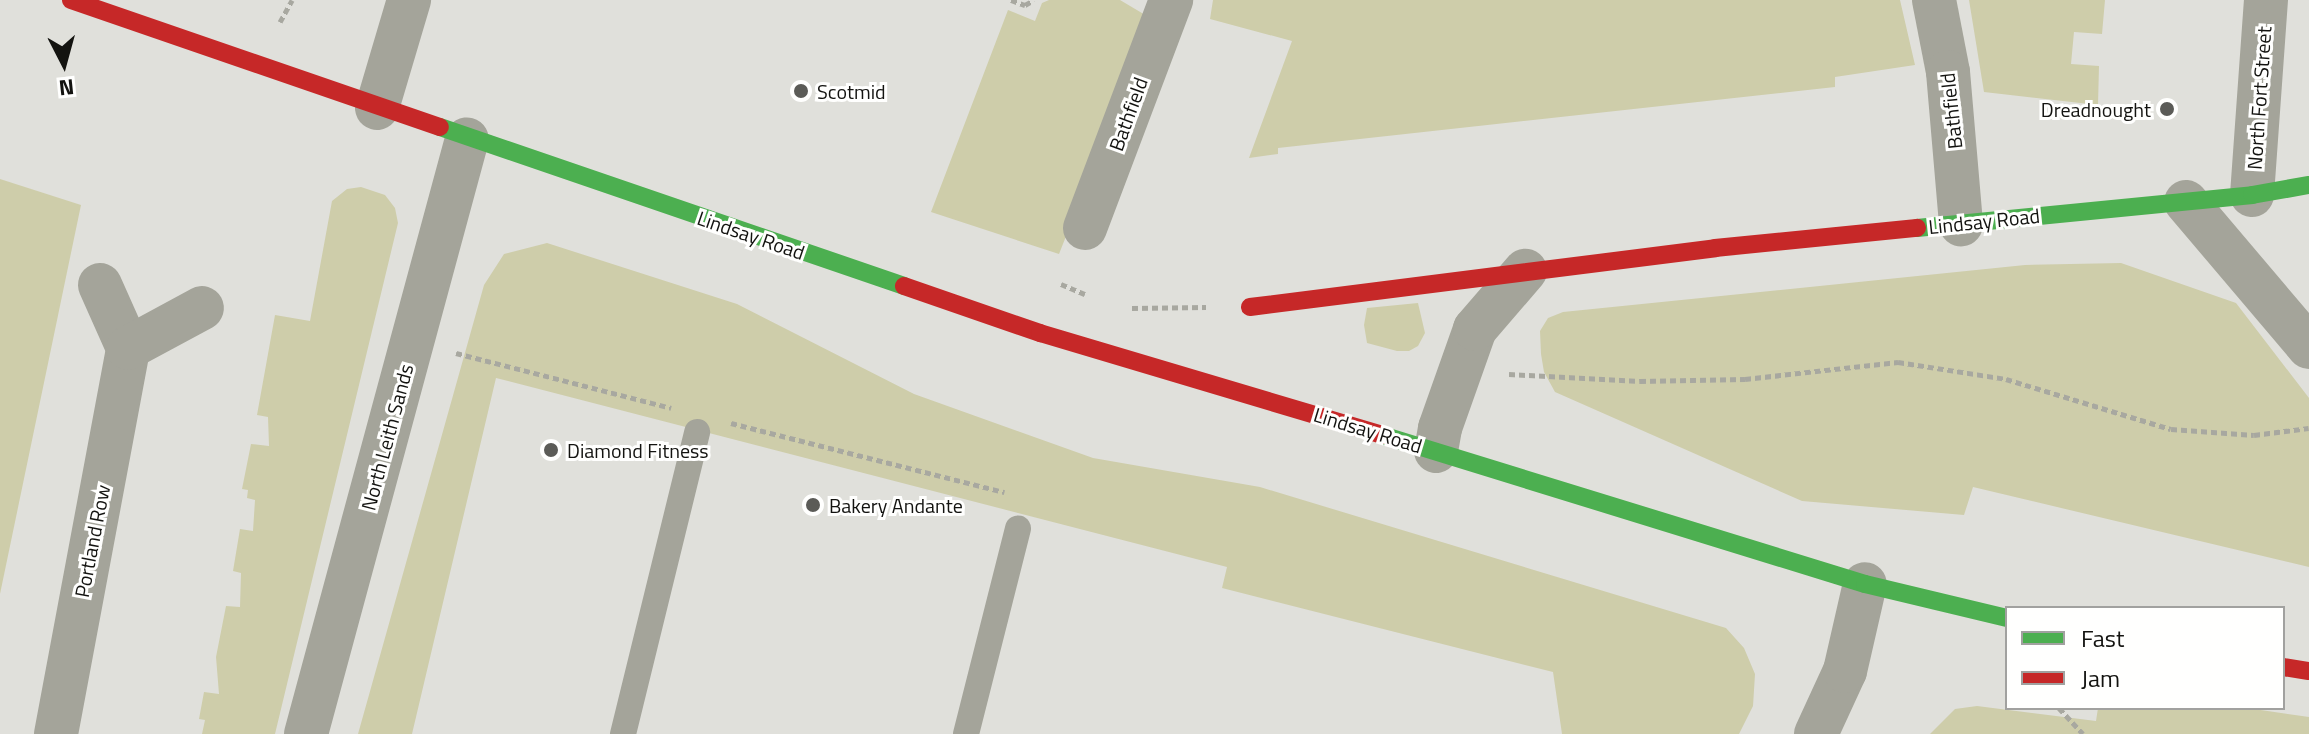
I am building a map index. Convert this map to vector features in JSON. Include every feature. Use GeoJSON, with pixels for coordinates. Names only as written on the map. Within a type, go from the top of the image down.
{"type":"FeatureCollection","features":[{"type":"Feature","properties":{"kind":"main road","name":"Lindsay Road"},"geometry":{"type":"LineString","coordinates":[[71,0],[467,139],[1040,333],[1865,584],[2005,618]]}},
{"type":"Feature","properties":{"kind":"main road","name":"Lindsay Road"},"geometry":{"type":"LineString","coordinates":[[1250,307],[1525,271],[2252,195],[2309,185]]}},
{"type":"Feature","properties":{"kind":"main road"},"geometry":{"type":"LineString","coordinates":[[2285,667],[2309,671]]}},
{"type":"Feature","properties":{"kind":"street"},"geometry":{"type":"LineString","coordinates":[[377,108],[409,0]]}},
{"type":"Feature","properties":{"kind":"street","name":"Bathfield"},"geometry":{"type":"LineString","coordinates":[[1085,228],[1171,0]]}},
{"type":"Feature","properties":{"kind":"street","name":"Bathfield"},"geometry":{"type":"LineString","coordinates":[[1934,0],[1948,72],[1961,224]]}},
{"type":"Feature","properties":{"kind":"street","name":"North Fort Street"},"geometry":{"type":"LineString","coordinates":[[2252,195],[2266,0]]}},
{"type":"Feature","properties":{"kind":"street","name":"North Leith Sands"},"geometry":{"type":"LineString","coordinates":[[306,734],[467,139]]}},
{"type":"Feature","properties":{"kind":"street"},"geometry":{"type":"LineString","coordinates":[[2186,202],[2309,347]]}},
{"type":"Feature","properties":{"kind":"street","name":"Lindsay Road"},"geometry":{"type":"LineString","coordinates":[[1436,451],[1459,369],[1475,329],[1525,271]]}},
{"type":"Feature","properties":{"kind":"street"},"geometry":{"type":"LineString","coordinates":[[100,285],[128,348],[202,308]]}},
{"type":"Feature","properties":{"kind":"street","name":"Portland Row"},"geometry":{"type":"LineString","coordinates":[[56,734],[71,581],[128,348]]}},
{"type":"Feature","properties":{"kind":"street"},"geometry":{"type":"LineString","coordinates":[[1816,734],[1845,671],[1865,584]]}},
{"type":"Feature","properties":{"kind":"lane"},"geometry":{"type":"LineString","coordinates":[[623,734],[699,421]]}},
{"type":"Feature","properties":{"kind":"lane"},"geometry":{"type":"LineString","coordinates":[[966,734],[1018,528]]}},
{"type":"Feature","properties":{"kind":"path"},"geometry":{"type":"LineString","coordinates":[[1011,0],[1025,5],[1034,0]]}},
{"type":"Feature","properties":{"kind":"path"},"geometry":{"type":"LineString","coordinates":[[1040,333],[1085,228]]}},
{"type":"Feature","properties":{"kind":"path"},"geometry":{"type":"LineString","coordinates":[[1061,284],[1097,299]]}},
{"type":"Feature","properties":{"kind":"path"},"geometry":{"type":"LineString","coordinates":[[1122,309],[1250,307]]}},
{"type":"Feature","properties":{"kind":"path"},"geometry":{"type":"LineString","coordinates":[[1459,369],[1655,380],[1745,379],[1898,362],[2006,379],[2171,429],[2254,435],[2309,428]]}},
{"type":"Feature","properties":{"kind":"path"},"geometry":{"type":"LineString","coordinates":[[501,365],[699,421],[1021,497],[1018,528]]}},
{"type":"Feature","properties":{"kind":"path"},"geometry":{"type":"LineString","coordinates":[[2061,710],[2083,734]]}},
{"type":"Feature","properties":{"kind":"green space"},"geometry":{"type":"Polygon","coordinates":[[[1049,0],[1120,0],[1152,19],[1059,254],[931,212],[1008,10],[1035,21],[1042,3],[1049,0]]]}},
{"type":"Feature","properties":{"kind":"green space"},"geometry":{"type":"Polygon","coordinates":[[[1213,0],[1900,0],[1915,65],[1835,77],[1835,87],[1278,148],[1278,154],[1249,158],[1292,41],[1210,19],[1213,0]]]}},
{"type":"Feature","properties":{"kind":"green space"},"geometry":{"type":"Polygon","coordinates":[[[1969,0],[2105,0],[2102,34],[2074,32],[2071,64],[2099,66],[2098,105],[1984,92],[1969,0]]]}},
{"type":"Feature","properties":{"kind":"green space"},"geometry":{"type":"Polygon","coordinates":[[[0,179],[81,205],[0,594],[0,179]]]}},
{"type":"Feature","properties":{"kind":"green space"},"geometry":{"type":"Polygon","coordinates":[[[361,187],[385,195],[395,208],[398,223],[275,734],[202,734],[205,720],[199,719],[204,692],[219,694],[216,657],[226,606],[240,607],[241,573],[233,571],[240,529],[253,531],[255,500],[247,498],[248,490],[242,489],[251,444],[269,446],[268,417],[257,415],[275,315],[310,321],[332,201],[347,189],[361,187]]]}},
{"type":"Feature","properties":{"kind":"green space"},"geometry":{"type":"Polygon","coordinates":[[[547,243],[737,304],[914,394],[1093,458],[1260,487],[1726,628],[1744,648],[1755,674],[1753,706],[1739,734],[1562,734],[1553,672],[1222,588],[1227,567],[496,378],[412,734],[358,734],[484,285],[504,254],[547,243]]]}},
{"type":"Feature","properties":{"kind":"green space"},"geometry":{"type":"Polygon","coordinates":[[[2121,263],[2236,303],[2309,398],[2309,567],[1973,487],[1964,515],[1802,501],[1555,392],[1544,372],[1540,331],[1548,318],[1563,312],[2025,265],[2121,263]]]}},
{"type":"Feature","properties":{"kind":"green space"},"geometry":{"type":"Polygon","coordinates":[[[1418,303],[1425,333],[1418,346],[1409,351],[1397,351],[1367,343],[1364,325],[1367,308],[1418,303]]]}},
{"type":"Feature","properties":{"kind":"green space"},"geometry":{"type":"Polygon","coordinates":[[[1977,706],[2096,721],[2098,710],[2261,710],[2309,717],[2309,734],[1930,734],[1955,709],[1977,706]]]}},
{"type":"Feature","properties":{"kind":"traffic: fast"},"geometry":{"type":"LineString","coordinates":[[440,127],[904,286]]}},
{"type":"Feature","properties":{"kind":"traffic: fast"},"geometry":{"type":"LineString","coordinates":[[1917,228],[2252,195],[2309,185]]}},
{"type":"Feature","properties":{"kind":"traffic: fast"},"geometry":{"type":"LineString","coordinates":[[1382,435],[1865,584],[2005,618]]}},
{"type":"Feature","properties":{"kind":"traffic: jam"},"geometry":{"type":"LineString","coordinates":[[71,0],[440,127]]}},
{"type":"Feature","properties":{"kind":"traffic: jam"},"geometry":{"type":"LineString","coordinates":[[1250,307],[1715,248],[1917,228]]}},
{"type":"Feature","properties":{"kind":"traffic: jam"},"geometry":{"type":"LineString","coordinates":[[904,286],[1040,333],[1382,435]]}},
{"type":"Feature","properties":{"kind":"traffic: jam"},"geometry":{"type":"LineString","coordinates":[[2285,667],[2309,671]]}},
{"type":"Feature","properties":{"kind":"place","name":"Scotmid"},"geometry":{"type":"Point","coordinates":[801,91]}},
{"type":"Feature","properties":{"kind":"place","name":"Dreadnought"},"geometry":{"type":"Point","coordinates":[2167,109]}},
{"type":"Feature","properties":{"kind":"place","name":"Diamond Fitness"},"geometry":{"type":"Point","coordinates":[551,450]}},
{"type":"Feature","properties":{"kind":"place","name":"Bakery Andante"},"geometry":{"type":"Point","coordinates":[813,505]}}]}
